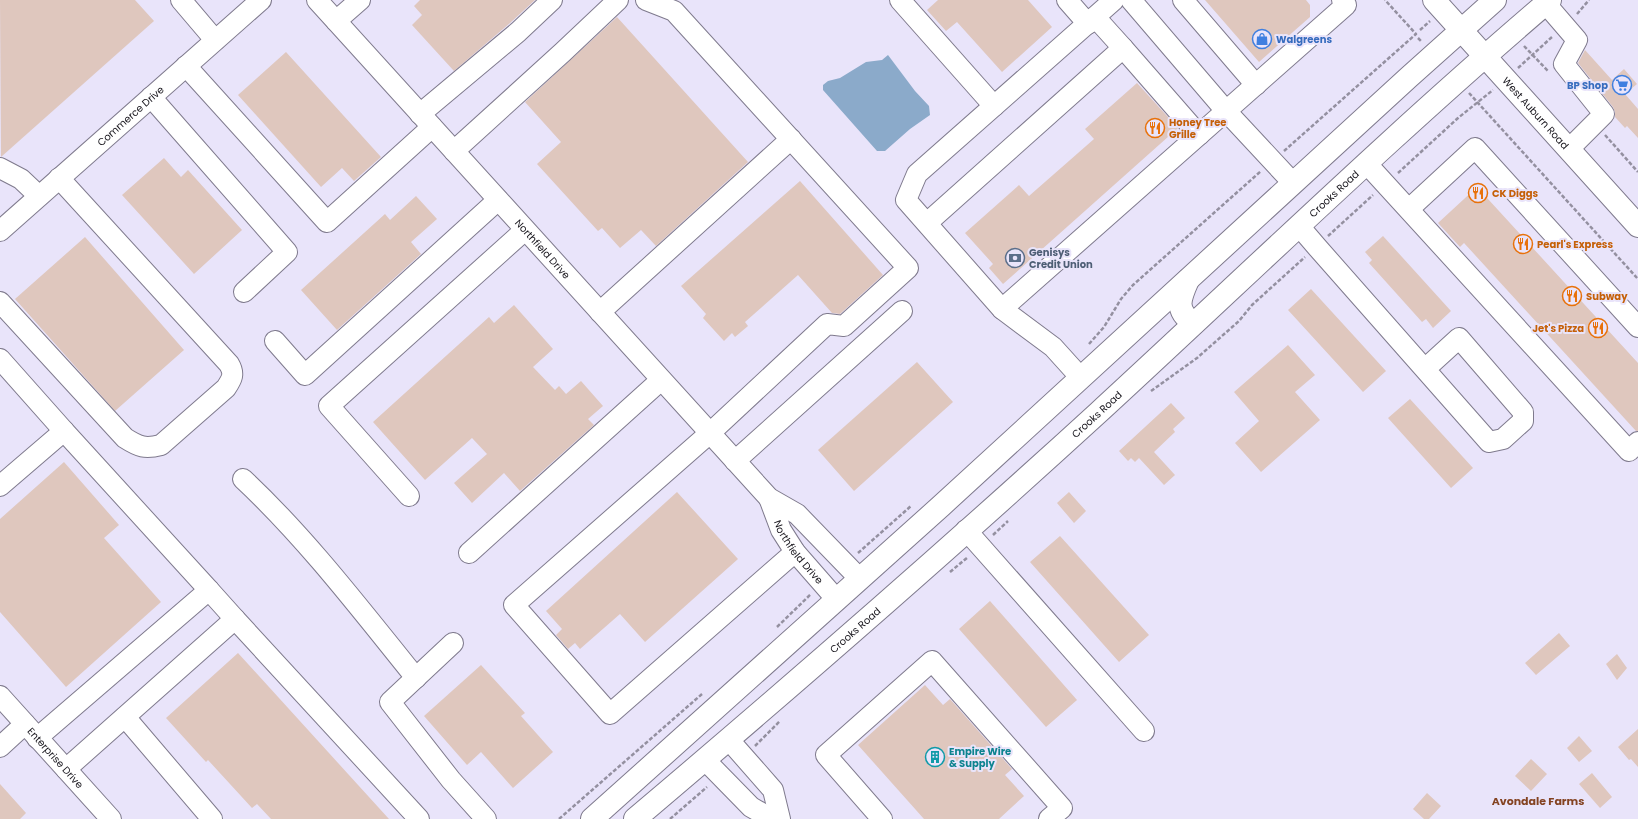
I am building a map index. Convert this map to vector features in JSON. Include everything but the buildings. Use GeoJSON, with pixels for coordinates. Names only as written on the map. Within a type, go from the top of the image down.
{"type":"FeatureCollection","features":[{"type":"Feature","properties":{"kind":"main road","name":"West Auburn Road"},"geometry":{"type":"LineString","coordinates":[[1434,0],[1569,149],[1636,219]]}},
{"type":"Feature","properties":{"kind":"main road"},"geometry":{"type":"LineString","coordinates":[[592,819],[707,703],[853,571],[951,496],[1075,371],[1189,279],[1461,29],[1495,0]]}},
{"type":"Feature","properties":{"kind":"main road","name":"Crooks Road"},"geometry":{"type":"LineString","coordinates":[[636,819],[729,740],[1098,413],[1485,56],[1539,4]]}},
{"type":"Feature","properties":{"kind":"main road"},"geometry":{"type":"LineString","coordinates":[[1409,77],[1416,82],[1422,92],[1424,102],[1422,114]]}},
{"type":"Feature","properties":{"kind":"main road"},"geometry":{"type":"LineString","coordinates":[[1189,279],[1182,294],[1180,303],[1182,311],[1187,318],[1194,323]]}},
{"type":"Feature","properties":{"kind":"main road"},"geometry":{"type":"LineString","coordinates":[[951,496],[943,517],[945,526],[950,533],[962,534]]}},
{"type":"Feature","properties":{"kind":"main road"},"geometry":{"type":"LineString","coordinates":[[853,571],[867,589],[869,598],[866,611],[858,626]]}},
{"type":"Feature","properties":{"kind":"main road"},"geometry":{"type":"LineString","coordinates":[[705,760],[697,742],[707,703]]}},
{"type":"Feature","properties":{"kind":"street"},"geometry":{"type":"LineString","coordinates":[[181,0],[216,40]]}},
{"type":"Feature","properties":{"kind":"street","name":"Commerce Drive"},"geometry":{"type":"LineString","coordinates":[[2,224],[39,196],[261,0]]}},
{"type":"Feature","properties":{"kind":"street","name":"Northfield Drive"},"geometry":{"type":"LineString","coordinates":[[317,0],[769,498],[797,514],[853,571]]}},
{"type":"Feature","properties":{"kind":"street"},"geometry":{"type":"LineString","coordinates":[[336,21],[360,0]]}},
{"type":"Feature","properties":{"kind":"street"},"geometry":{"type":"LineString","coordinates":[[186,66],[327,222],[426,121],[552,0]]}},
{"type":"Feature","properties":{"kind":"street"},"geometry":{"type":"LineString","coordinates":[[454,151],[564,52],[618,0]]}},
{"type":"Feature","properties":{"kind":"street"},"geometry":{"type":"LineString","coordinates":[[646,0],[674,11],[908,268],[844,326],[827,324],[710,433],[514,605],[610,714],[795,552]]}},
{"type":"Feature","properties":{"kind":"street"},"geometry":{"type":"LineString","coordinates":[[900,0],[994,106]]}},
{"type":"Feature","properties":{"kind":"street"},"geometry":{"type":"LineString","coordinates":[[1067,0],[1123,48],[1199,135]]}},
{"type":"Feature","properties":{"kind":"street"},"geometry":{"type":"LineString","coordinates":[[1075,371],[1053,347],[1002,309],[906,200],[917,174],[1114,0]]}},
{"type":"Feature","properties":{"kind":"street"},"geometry":{"type":"LineString","coordinates":[[1131,0],[1226,111],[1293,183]]}},
{"type":"Feature","properties":{"kind":"street"},"geometry":{"type":"LineString","coordinates":[[1002,309],[1346,5],[1342,0]]}},
{"type":"Feature","properties":{"kind":"street"},"geometry":{"type":"LineString","coordinates":[[1186,1],[1256,85]]}},
{"type":"Feature","properties":{"kind":"street"},"geometry":{"type":"LineString","coordinates":[[1539,4],[1577,40],[1564,64],[1604,114],[1569,149]]}},
{"type":"Feature","properties":{"kind":"street"},"geometry":{"type":"LineString","coordinates":[[927,223],[1123,48]]}},
{"type":"Feature","properties":{"kind":"street"},"geometry":{"type":"LineString","coordinates":[[151,97],[287,252],[244,292]]}},
{"type":"Feature","properties":{"kind":"street"},"geometry":{"type":"LineString","coordinates":[[600,312],[791,139]]}},
{"type":"Feature","properties":{"kind":"street"},"geometry":{"type":"LineString","coordinates":[[1409,209],[1475,148],[1638,327]]}},
{"type":"Feature","properties":{"kind":"street"},"geometry":{"type":"LineString","coordinates":[[1367,164],[1629,451],[1638,442]]}},
{"type":"Feature","properties":{"kind":"street"},"geometry":{"type":"LineString","coordinates":[[0,168],[20,179],[39,196]]}},
{"type":"Feature","properties":{"kind":"street"},"geometry":{"type":"LineString","coordinates":[[0,302],[125,438],[138,446],[149,448],[161,445],[226,388],[232,378],[233,370],[229,364],[59,178]]}},
{"type":"Feature","properties":{"kind":"street"},"geometry":{"type":"LineString","coordinates":[[275,341],[305,375],[498,200]]}},
{"type":"Feature","properties":{"kind":"street"},"geometry":{"type":"LineString","coordinates":[[1299,226],[1489,442],[1504,439],[1523,421],[1523,412],[1459,338],[1425,369]]}},
{"type":"Feature","properties":{"kind":"street"},"geometry":{"type":"LineString","coordinates":[[409,496],[329,406],[525,230]]}},
{"type":"Feature","properties":{"kind":"street"},"geometry":{"type":"LineString","coordinates":[[735,461],[902,311]]}},
{"type":"Feature","properties":{"kind":"street"},"geometry":{"type":"LineString","coordinates":[[0,359],[235,619],[419,819]]}},
{"type":"Feature","properties":{"kind":"street"},"geometry":{"type":"LineString","coordinates":[[469,553],[661,380]]}},
{"type":"Feature","properties":{"kind":"street"},"geometry":{"type":"LineString","coordinates":[[0,486],[64,431]]}},
{"type":"Feature","properties":{"kind":"street"},"geometry":{"type":"LineString","coordinates":[[242,479],[257,492],[327,568],[416,678]]}},
{"type":"Feature","properties":{"kind":"street","name":"Northfield Drive"},"geometry":{"type":"LineString","coordinates":[[769,498],[781,530],[795,552],[830,592]]}},
{"type":"Feature","properties":{"kind":"street"},"geometry":{"type":"LineString","coordinates":[[962,534],[1144,731]]}},
{"type":"Feature","properties":{"kind":"street"},"geometry":{"type":"LineString","coordinates":[[0,747],[31,731],[209,590]]}},
{"type":"Feature","properties":{"kind":"street"},"geometry":{"type":"LineString","coordinates":[[66,768],[235,619]]}},
{"type":"Feature","properties":{"kind":"street"},"geometry":{"type":"LineString","coordinates":[[453,643],[390,702],[451,780],[486,819]]}},
{"type":"Feature","properties":{"kind":"street"},"geometry":{"type":"LineString","coordinates":[[882,819],[826,755],[932,661],[1061,815]]}},
{"type":"Feature","properties":{"kind":"street","name":"Enterprise Drive"},"geometry":{"type":"LineString","coordinates":[[0,696],[110,819]]}},
{"type":"Feature","properties":{"kind":"street"},"geometry":{"type":"LineString","coordinates":[[125,717],[212,819]]}},
{"type":"Feature","properties":{"kind":"street"},"geometry":{"type":"LineString","coordinates":[[729,740],[773,790],[780,819]]}},
{"type":"Feature","properties":{"kind":"street"},"geometry":{"type":"LineString","coordinates":[[705,760],[751,807],[772,819]]}},
{"type":"Feature","properties":{"kind":"path"},"geometry":{"type":"LineString","coordinates":[[1075,371],[1122,299],[1133,285],[1416,34],[1385,0]]}},
{"type":"Feature","properties":{"kind":"path"},"geometry":{"type":"LineString","coordinates":[[1576,16],[1589,0]]}},
{"type":"Feature","properties":{"kind":"path"},"geometry":{"type":"LineString","coordinates":[[1526,60],[1533,54],[1527,50]]}},
{"type":"Feature","properties":{"kind":"path"},"geometry":{"type":"LineString","coordinates":[[1478,103],[1487,95]]}},
{"type":"Feature","properties":{"kind":"path"},"geometry":{"type":"LineString","coordinates":[[1472,96],[1638,279]]}},
{"type":"Feature","properties":{"kind":"path"},"geometry":{"type":"LineString","coordinates":[[853,571],[912,506]]}},
{"type":"Feature","properties":{"kind":"path"},"geometry":{"type":"LineString","coordinates":[[773,631],[809,596],[830,592]]}},
{"type":"Feature","properties":{"kind":"path"},"geometry":{"type":"LineString","coordinates":[[559,819],[707,703]]}},
{"type":"Feature","properties":{"kind":"water"},"geometry":{"type":"Polygon","coordinates":[[[888,55],[915,91],[929,106],[930,115],[910,129],[885,151],[877,151],[823,90],[823,85],[828,81],[840,78],[866,62],[882,60],[888,55]]]}},
{"type":"Feature","properties":{"kind":"place","name":"Walgreens"},"geometry":{"type":"Point","coordinates":[1262,39]}},
{"type":"Feature","properties":{"kind":"place","name":"BP Shop"},"geometry":{"type":"Point","coordinates":[1622,85]}},
{"type":"Feature","properties":{"kind":"place","name":"Honey Tree Grille"},"geometry":{"type":"Point","coordinates":[1155,128]}},
{"type":"Feature","properties":{"kind":"place","name":"CK Diggs"},"geometry":{"type":"Point","coordinates":[1478,193]}},
{"type":"Feature","properties":{"kind":"place","name":"Pearl's Express"},"geometry":{"type":"Point","coordinates":[1523,244]}},
{"type":"Feature","properties":{"kind":"place","name":"Genisys Credit Union"},"geometry":{"type":"Point","coordinates":[1015,258]}},
{"type":"Feature","properties":{"kind":"place","name":"Subway"},"geometry":{"type":"Point","coordinates":[1572,296]}},
{"type":"Feature","properties":{"kind":"place","name":"Jet's Pizza"},"geometry":{"type":"Point","coordinates":[1598,328]}},
{"type":"Feature","properties":{"kind":"place","name":"Empire Wire & Supply"},"geometry":{"type":"Point","coordinates":[935,757]}},
{"type":"Feature","properties":{"kind":"district","name":"Avondale Farms"},"geometry":{"type":"Point","coordinates":[1538,801]}}]}
